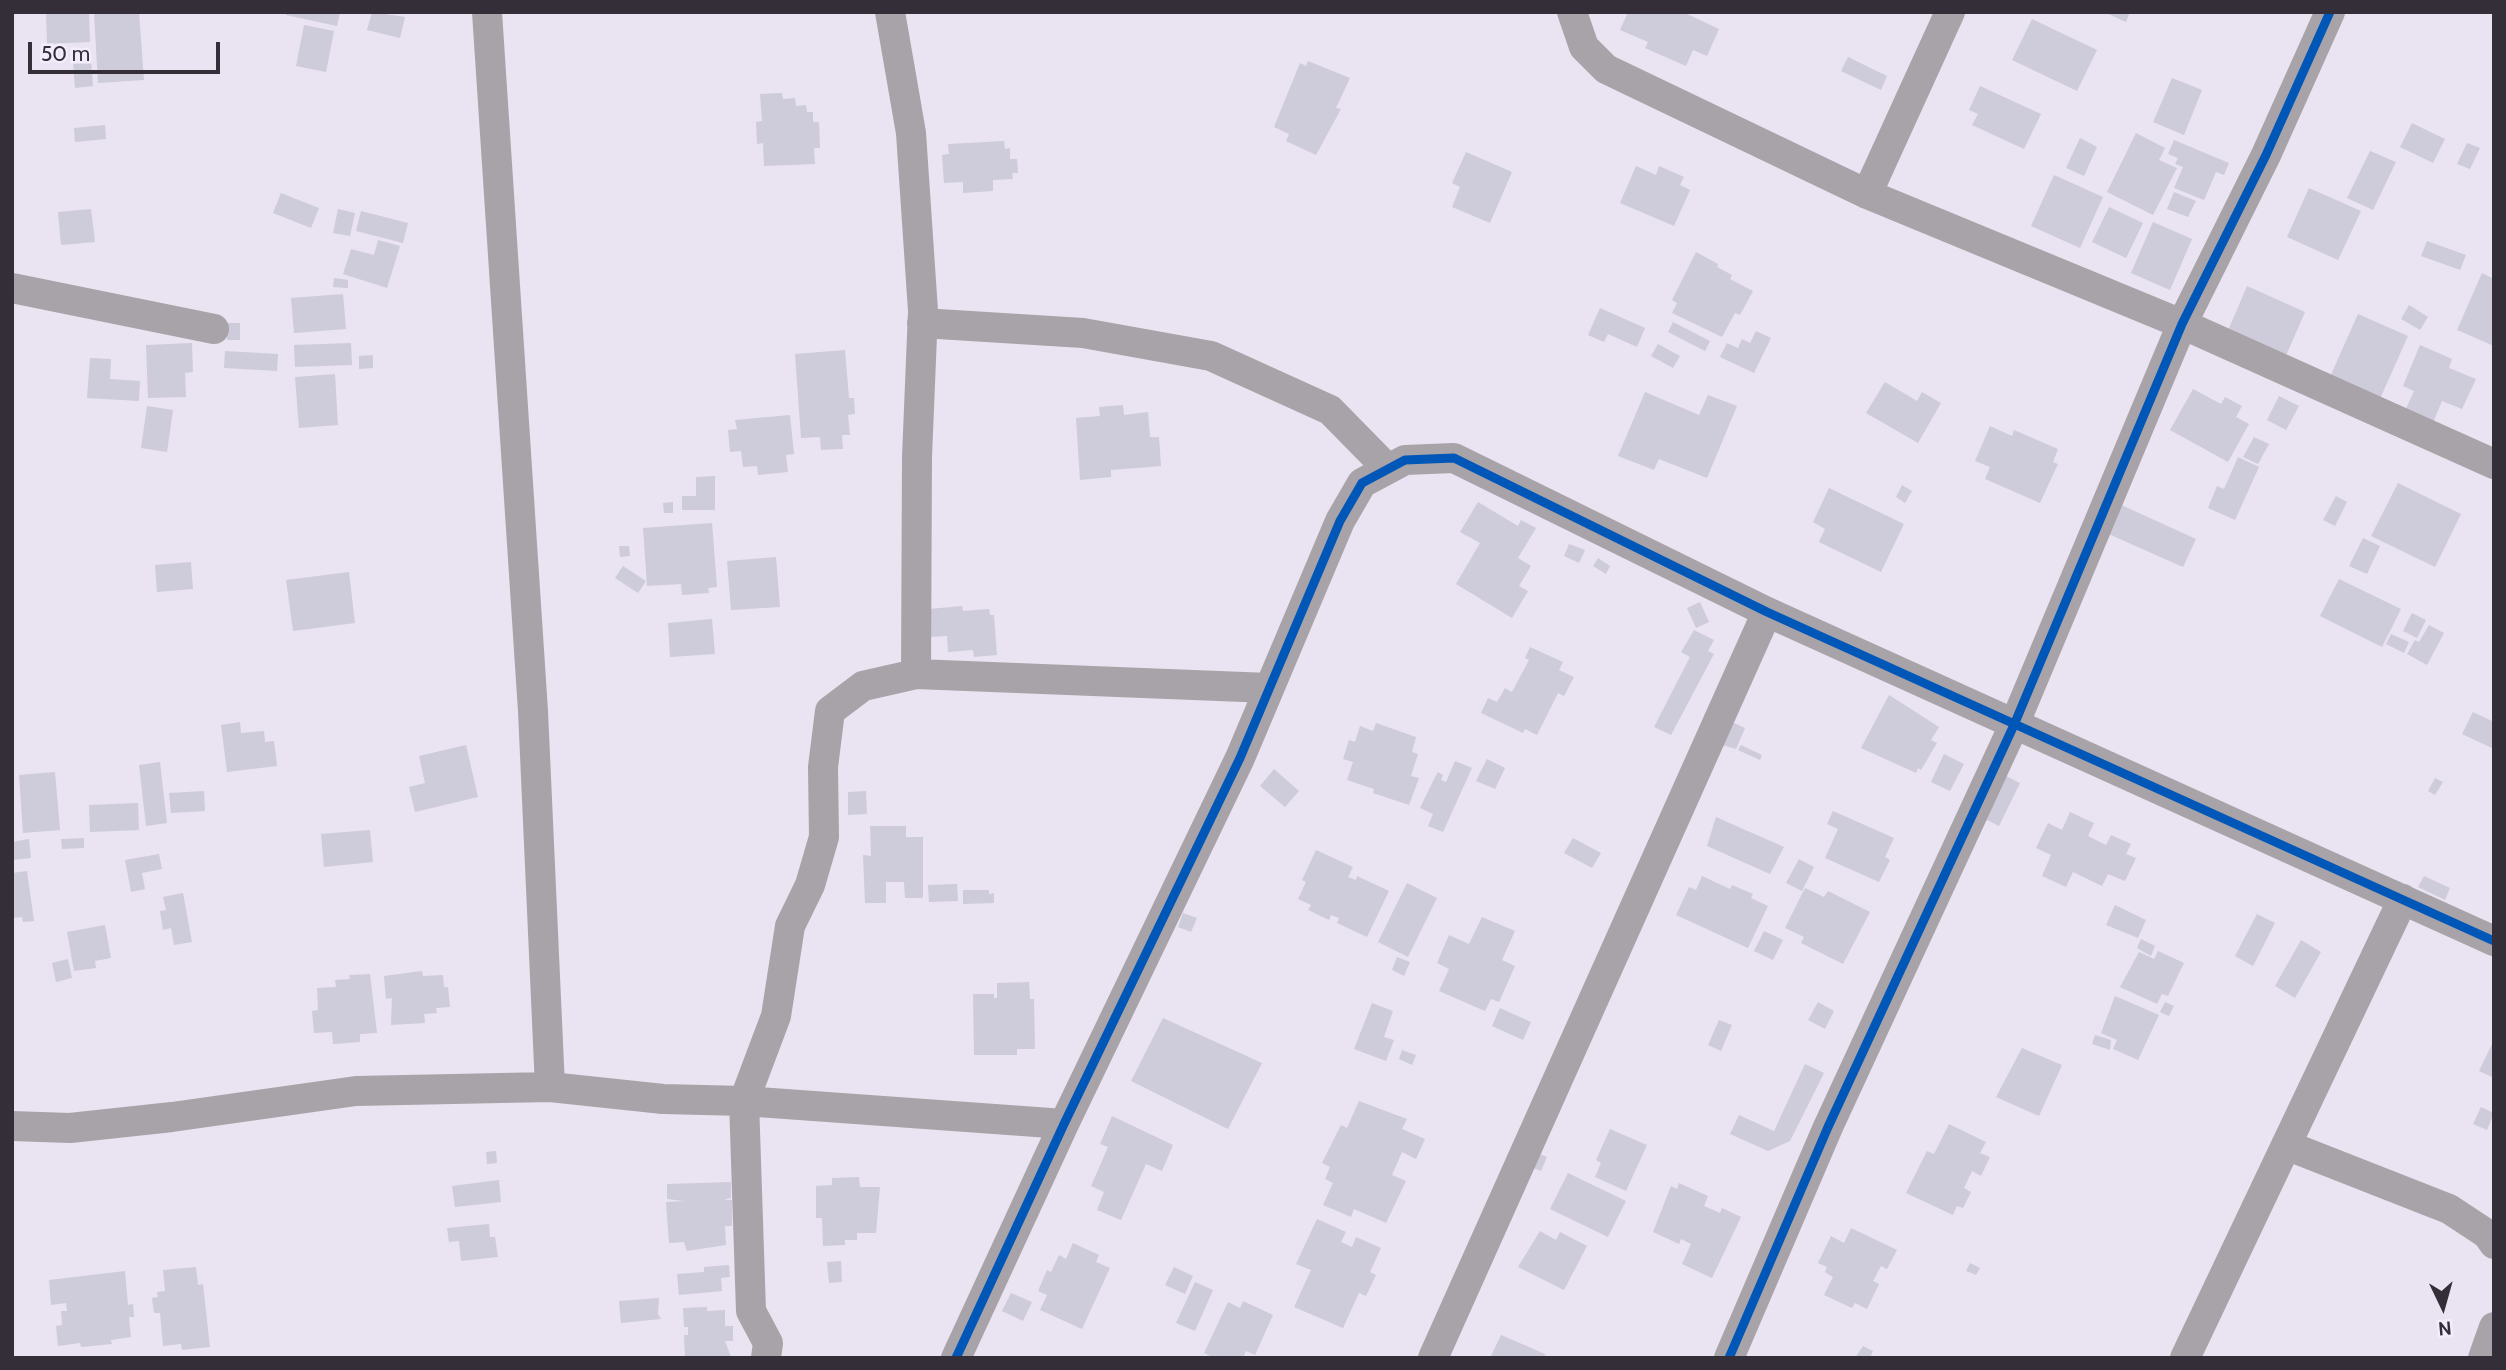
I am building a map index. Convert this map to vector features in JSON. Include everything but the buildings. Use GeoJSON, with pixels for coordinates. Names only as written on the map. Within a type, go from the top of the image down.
{"type":"FeatureCollection","features":[{"type":"Feature","properties":{"kind":"street"},"geometry":{"type":"LineString","coordinates":[[487,12],[533,711],[550,1087]]}},
{"type":"Feature","properties":{"kind":"street"},"geometry":{"type":"LineString","coordinates":[[890,12],[911,133],[922,323],[917,457],[916,674]]}},
{"type":"Feature","properties":{"kind":"street"},"geometry":{"type":"LineString","coordinates":[[1572,12],[1584,47],[1606,69],[1867,194],[2182,324],[2494,464]]}},
{"type":"Feature","properties":{"kind":"street"},"geometry":{"type":"LineString","coordinates":[[1867,194],[1950,12]]}},
{"type":"Feature","properties":{"kind":"street"},"geometry":{"type":"LineString","coordinates":[[1729,1358],[1828,1127],[2014,725],[2182,324],[2266,155],[2330,12]]}},
{"type":"Feature","properties":{"kind":"street"},"geometry":{"type":"LineString","coordinates":[[12,288],[214,328]]}},
{"type":"Feature","properties":{"kind":"street"},"geometry":{"type":"LineString","coordinates":[[922,323],[1083,333],[1211,356],[1330,410],[1388,469]]}},
{"type":"Feature","properties":{"kind":"street"},"geometry":{"type":"LineString","coordinates":[[956,1358],[1064,1124],[1240,758],[1340,521],[1362,483],[1405,460],[1454,458],[1767,612],[2494,941]]}},
{"type":"Feature","properties":{"kind":"street"},"geometry":{"type":"LineString","coordinates":[[1433,1358],[1767,612]]}},
{"type":"Feature","properties":{"kind":"street"},"geometry":{"type":"LineString","coordinates":[[766,1358],[768,1343],[751,1311],[744,1101],[776,1016],[790,926],[810,885],[824,836],[823,767],[830,711],[863,686],[916,674],[1269,688]]}},
{"type":"Feature","properties":{"kind":"street"},"geometry":{"type":"LineString","coordinates":[[2185,1358],[2403,899]]}},
{"type":"Feature","properties":{"kind":"street"},"geometry":{"type":"LineString","coordinates":[[12,1126],[70,1128],[356,1091],[550,1087],[663,1099],[744,1101],[1064,1124]]}},
{"type":"Feature","properties":{"kind":"street"},"geometry":{"type":"LineString","coordinates":[[2286,1145],[2449,1209],[2487,1234],[2494,1244]]}},
{"type":"Feature","properties":{"kind":"street"},"geometry":{"type":"LineString","coordinates":[[2483,1358],[2494,1327]]}},
{"type":"Feature","properties":{"kind":"cycle path"},"geometry":{"type":"LineString","coordinates":[[1729,1358],[1828,1127],[2014,725],[2182,324],[2266,155],[2330,12]]}},
{"type":"Feature","properties":{"kind":"cycle path"},"geometry":{"type":"LineString","coordinates":[[956,1358],[1064,1124],[1240,758],[1340,521],[1362,483],[1405,460],[1454,458],[1767,612],[2494,941]]}}]}
